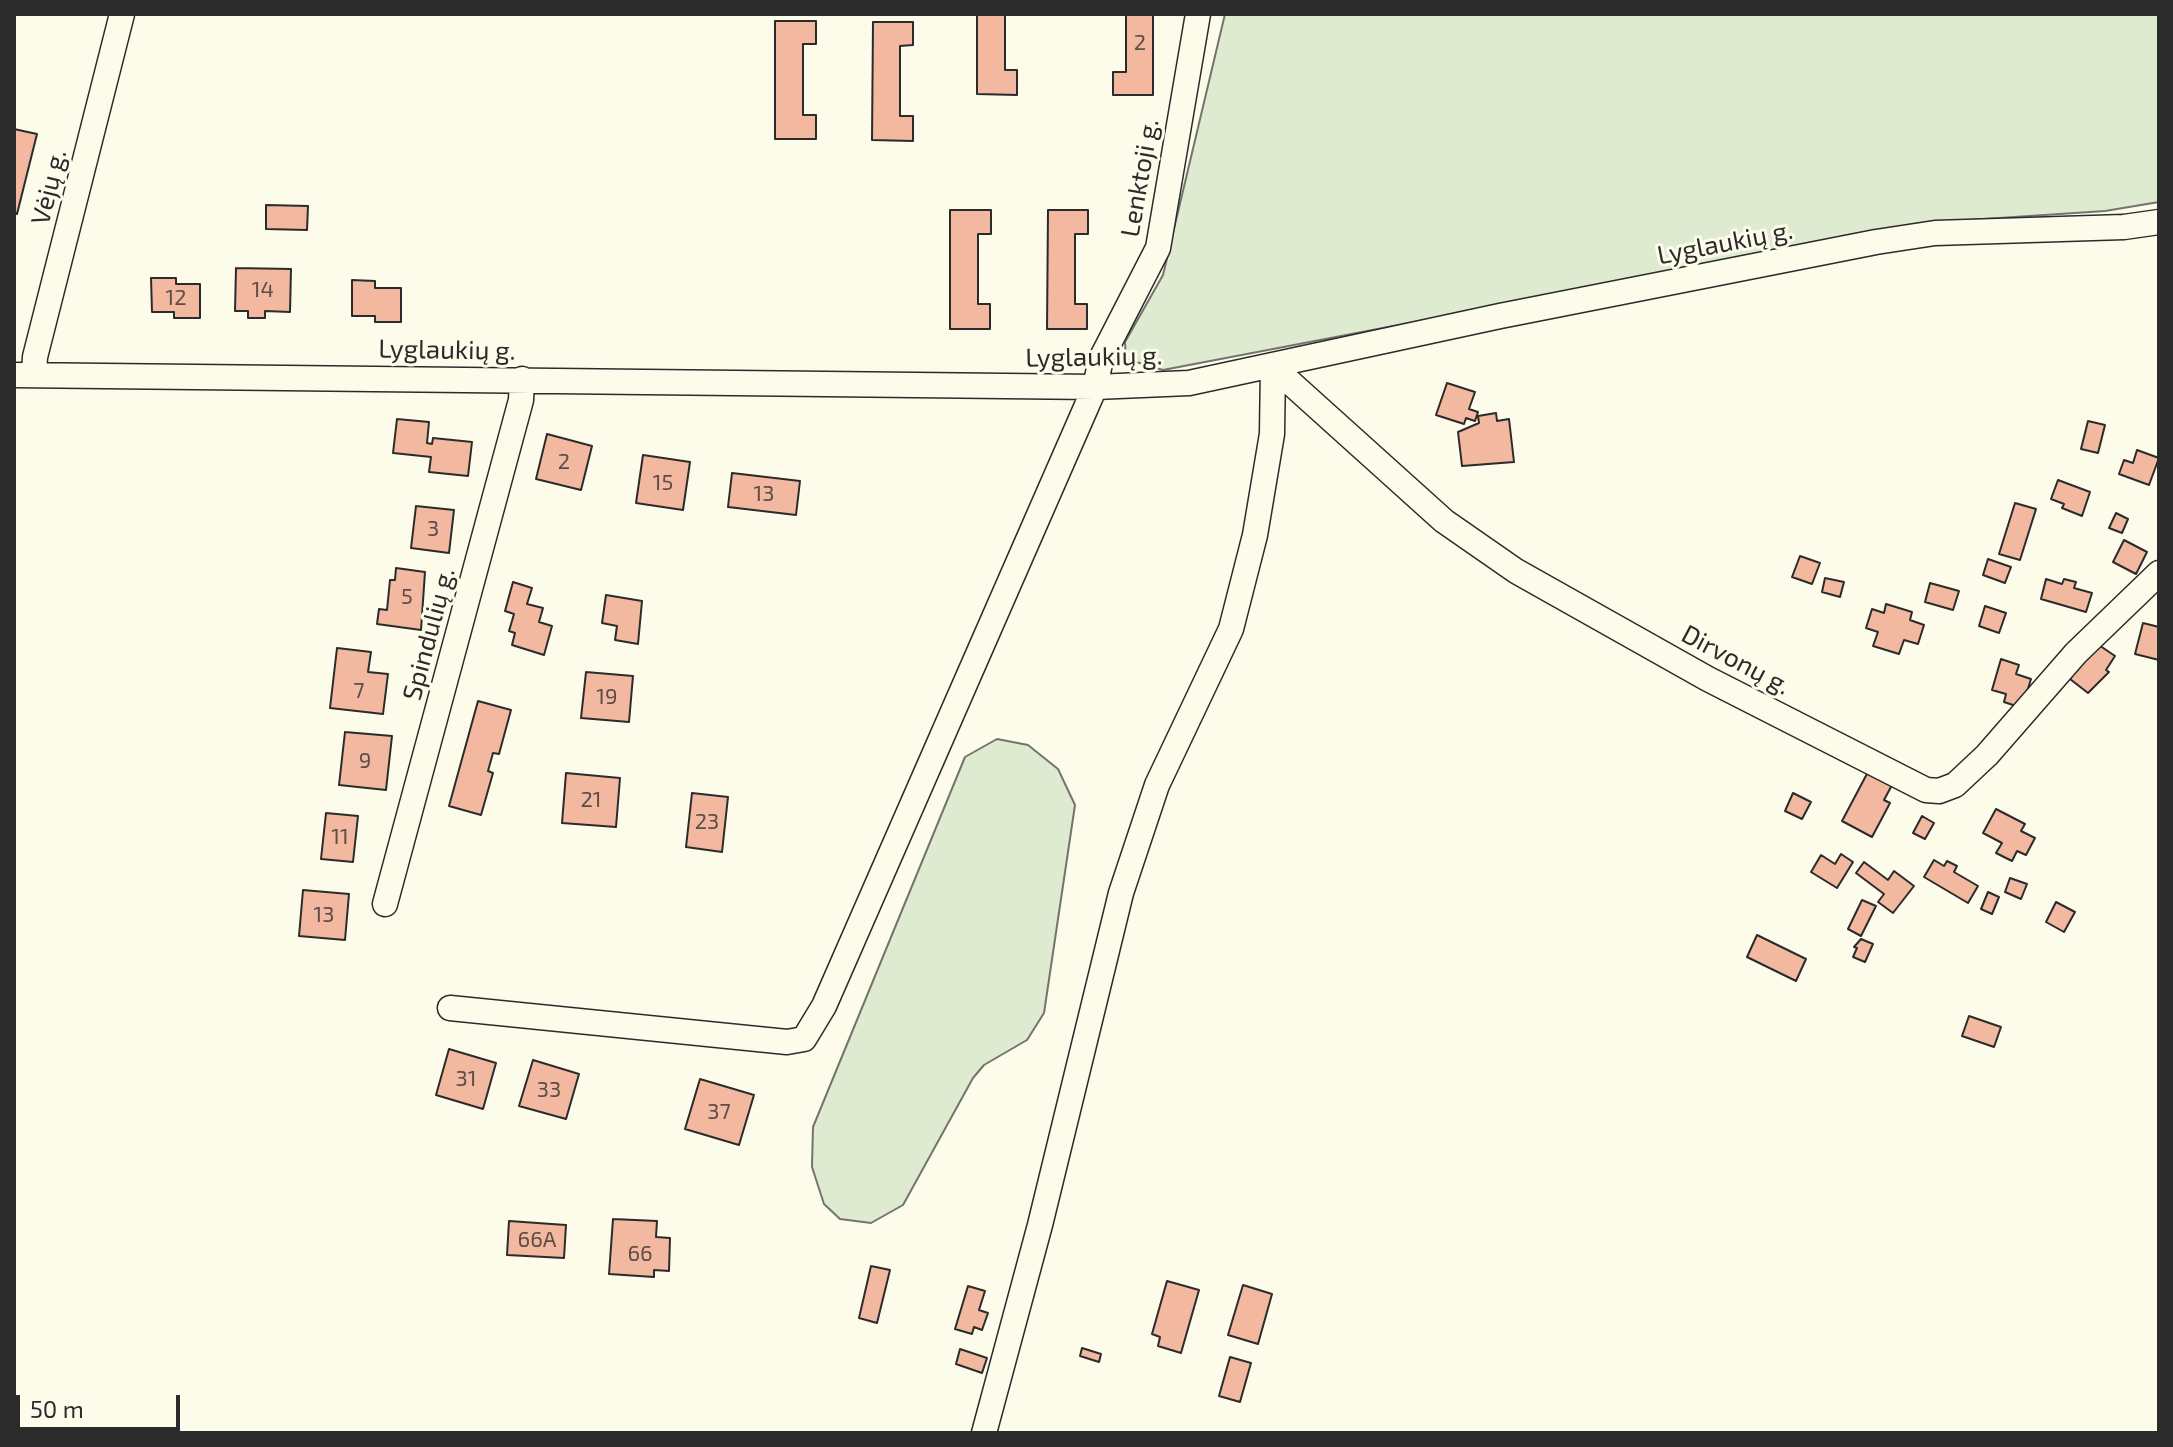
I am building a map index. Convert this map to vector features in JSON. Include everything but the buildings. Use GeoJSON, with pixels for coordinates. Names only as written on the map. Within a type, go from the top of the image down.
{"type":"FeatureCollection","features":[{"type":"Feature","properties":{"kind":"street","name":"Vėjų g."},"geometry":{"type":"LineString","coordinates":[[24,375],[35,357],[122,14]]}},
{"type":"Feature","properties":{"kind":"street","name":"Lenktoji g."},"geometry":{"type":"LineString","coordinates":[[450,1008],[787,1042],[804,1039],[824,1006],[1095,387],[1101,359],[1158,248],[1198,14]]}},
{"type":"Feature","properties":{"kind":"street","name":"Lyglaukių g."},"geometry":{"type":"LineString","coordinates":[[24,375],[1095,387],[1189,383],[1500,316],[1876,242],[1935,233],[2124,227],[2159,222]]}},
{"type":"Feature","properties":{"kind":"street","name":"Dirvonų g."},"geometry":{"type":"LineString","coordinates":[[1273,367],[1444,521],[1516,571],[1708,679],[1926,790],[1939,791],[1955,785],[1987,755],[2076,653],[2159,573]]}},
{"type":"Feature","properties":{"kind":"street"},"geometry":{"type":"LineString","coordinates":[[984,1433],[1040,1225],[1121,893],[1157,785],[1231,629],[1255,535],[1272,434],[1273,367]]}},
{"type":"Feature","properties":{"kind":"street","name":"Spindulių g."},"geometry":{"type":"LineString","coordinates":[[385,904],[521,400],[522,379]]}},
{"type":"Feature","properties":{"kind":"green space"},"geometry":{"type":"Polygon","coordinates":[[[1225,14],[2159,14],[2159,202],[2105,211],[1938,222],[1163,370],[1126,359],[1125,342],[1163,275],[1225,14]]]}},
{"type":"Feature","properties":{"kind":"green space"},"geometry":{"type":"Polygon","coordinates":[[[997,739],[1028,745],[1058,769],[1075,805],[1044,1013],[1027,1040],[984,1065],[973,1078],[903,1205],[871,1223],[840,1219],[824,1204],[812,1167],[813,1127],[965,757],[997,739]]]}}]}
